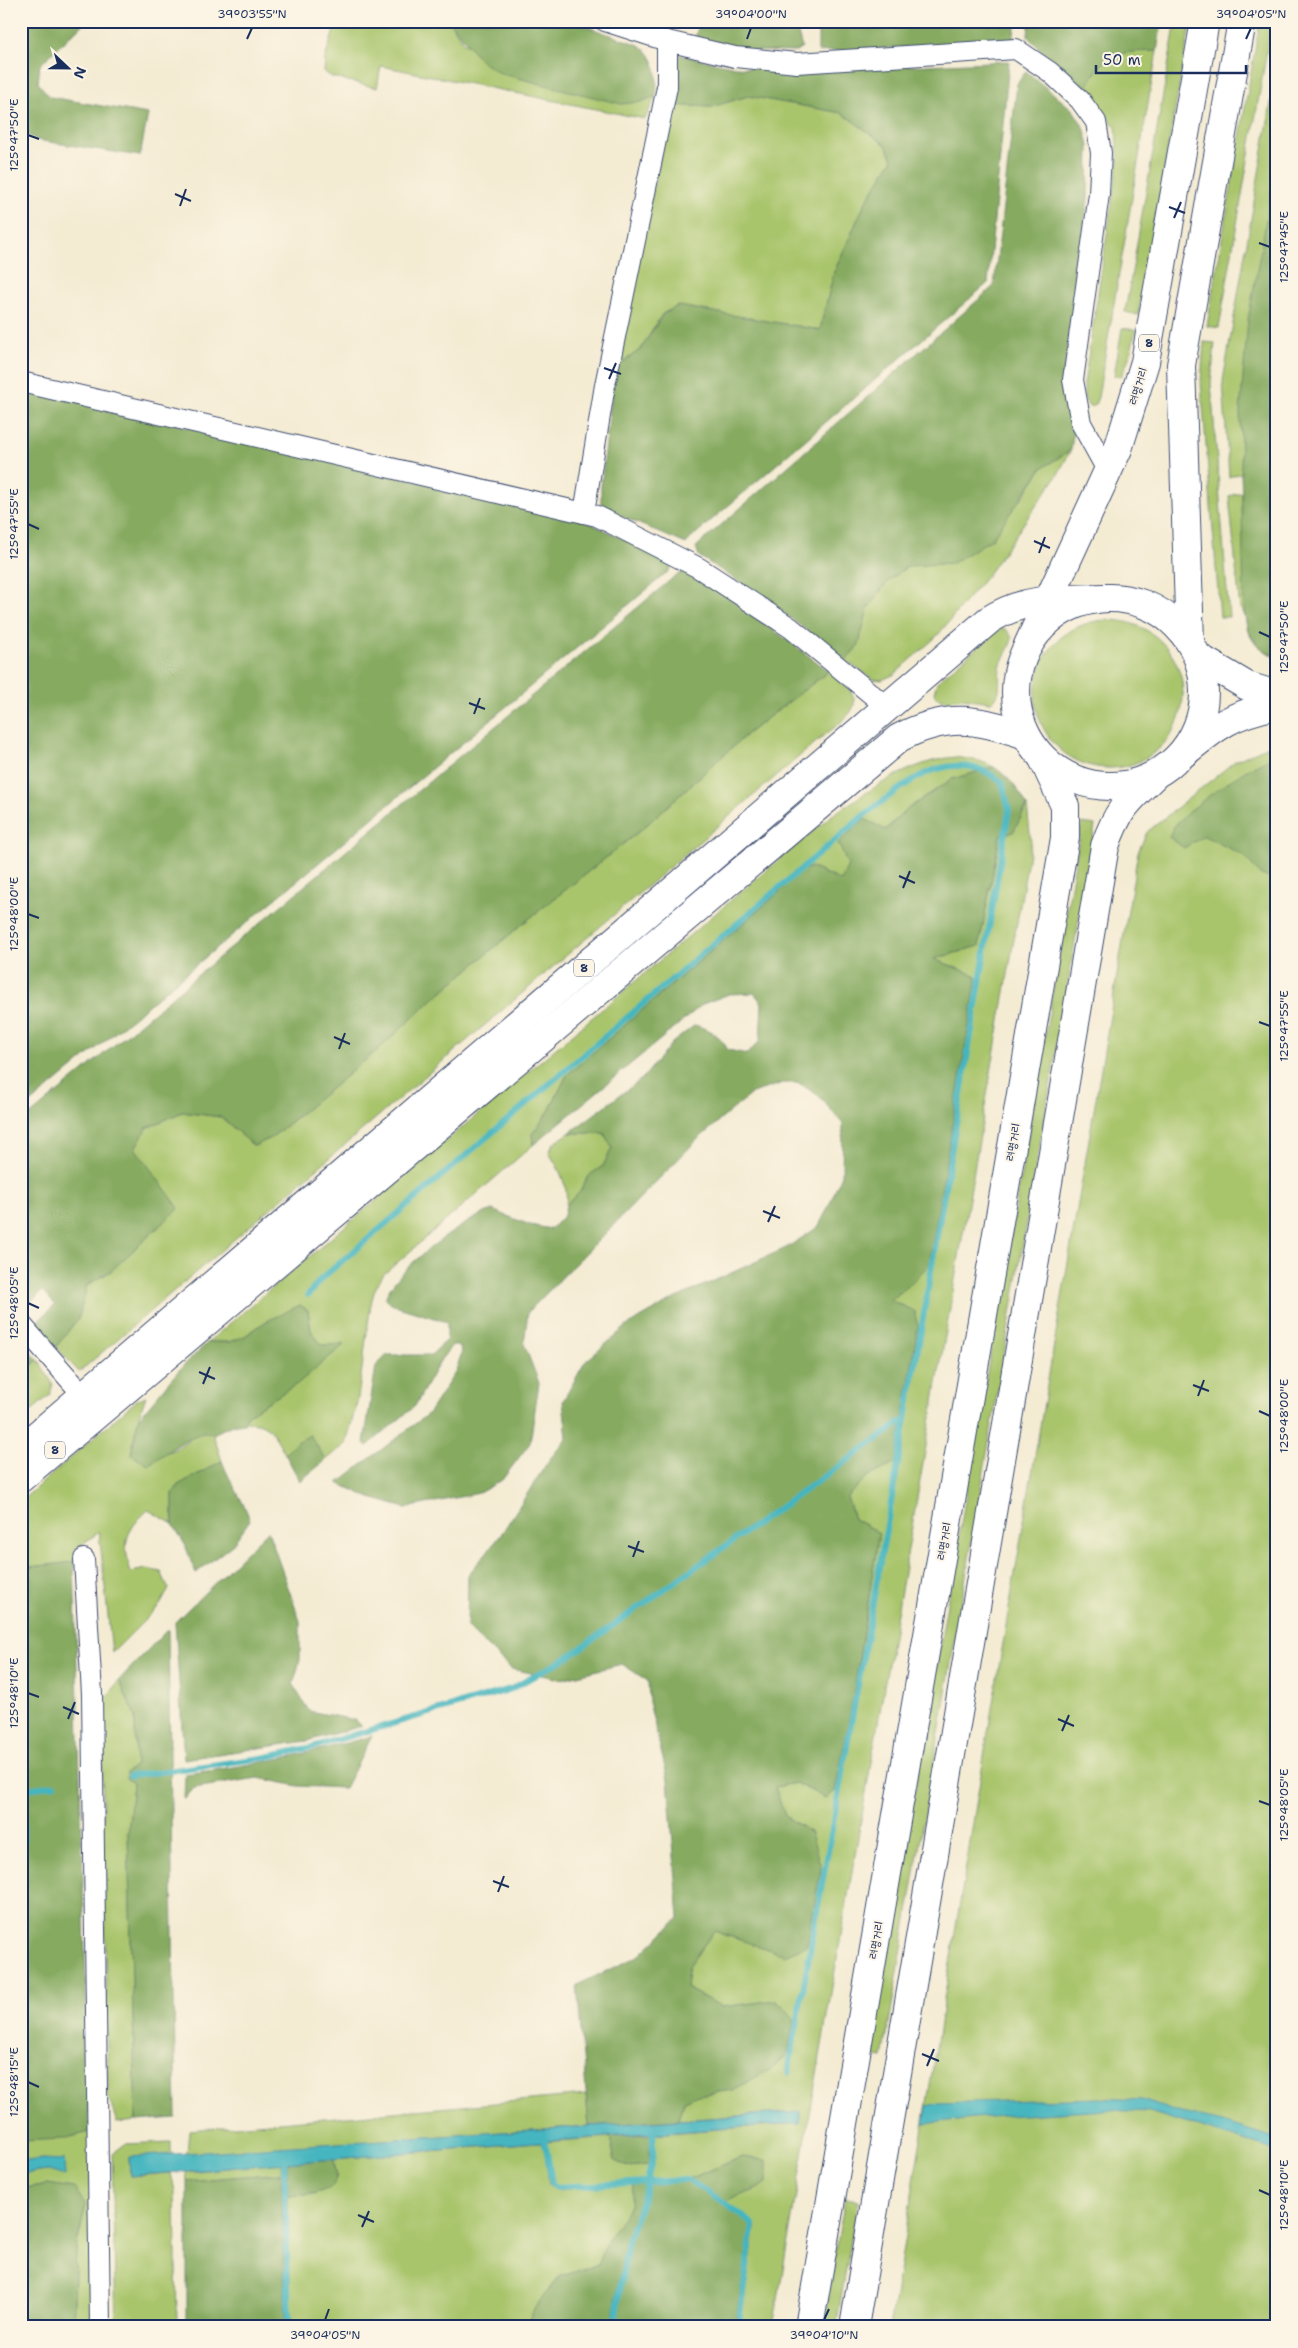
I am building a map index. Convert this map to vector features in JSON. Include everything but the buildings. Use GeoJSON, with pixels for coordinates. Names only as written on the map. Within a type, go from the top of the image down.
{"type":"FeatureCollection","features":[{"type":"Feature","properties":{"kind":"main road","name":"려명거리"},"geometry":{"type":"LineString","coordinates":[[809,2327],[1065,838],[1065,806],[1043,759],[1026,734],[1016,705],[1018,674],[1028,645],[1118,449],[1145,362],[1205,21]]}},
{"type":"Feature","properties":{"kind":"main road"},"geometry":{"type":"LineString","coordinates":[[1178,758],[1194,736],[1203,710],[1204,683],[1194,649],[1181,365],[1242,21]]}},
{"type":"Feature","properties":{"kind":"main road"},"geometry":{"type":"LineString","coordinates":[[1028,645],[1049,620],[1077,604],[1108,598],[1140,602],[1169,618],[1194,649],[1246,686],[1277,695]]}},
{"type":"Feature","properties":{"kind":"main road","name":"8"},"geometry":{"type":"LineString","coordinates":[[21,1478],[86,1409],[887,707],[989,620],[1007,608],[1049,600],[1108,598]]}},
{"type":"Feature","properties":{"kind":"main road"},"geometry":{"type":"LineString","coordinates":[[854,2327],[1105,846],[1115,818],[1127,802],[1154,776],[1220,724],[1248,711],[1277,705]]}},
{"type":"Feature","properties":{"kind":"main road","name":"8"},"geometry":{"type":"LineString","coordinates":[[21,1449],[86,1409],[899,738],[928,724],[945,720],[986,723],[1026,734]]}},
{"type":"Feature","properties":{"kind":"main road"},"geometry":{"type":"LineString","coordinates":[[1043,759],[1067,777],[1096,786],[1126,786],[1154,776]]}},
{"type":"Feature","properties":{"kind":"street"},"geometry":{"type":"LineString","coordinates":[[605,21],[667,41],[735,57],[797,63],[1016,49],[1050,72],[1080,100],[1096,122],[1101,153],[1099,194],[1073,380],[1080,423],[1108,472]]}},
{"type":"Feature","properties":{"kind":"street"},"geometry":{"type":"LineString","coordinates":[[584,513],[604,385],[667,87],[667,41]]}},
{"type":"Feature","properties":{"kind":"street"},"geometry":{"type":"LineString","coordinates":[[21,382],[597,516],[699,568],[791,628],[887,707]]}},
{"type":"Feature","properties":{"kind":"street"},"geometry":{"type":"LineString","coordinates":[[21,1324],[86,1409]]}},
{"type":"Feature","properties":{"kind":"street"},"geometry":{"type":"LineString","coordinates":[[84,1559],[92,1694],[100,2327]]}},
{"type":"Feature","properties":{"kind":"green space"},"geometry":{"type":"Polygon","coordinates":[[[21,21],[86,21],[40,65],[38,83],[50,97],[148,114],[140,156],[36,140],[21,131],[21,21]]]}},
{"type":"Feature","properties":{"kind":"green space"},"geometry":{"type":"Polygon","coordinates":[[[337,21],[449,21],[464,43],[640,102],[656,96],[645,119],[381,66],[377,88],[332,77],[324,72],[325,58],[337,21]]]}},
{"type":"Feature","properties":{"kind":"green space"},"geometry":{"type":"Polygon","coordinates":[[[449,21],[571,21],[639,45],[650,55],[655,67],[657,81],[656,96],[640,102],[621,104],[502,74],[482,62],[449,21]]]}},
{"type":"Feature","properties":{"kind":"green space"},"geometry":{"type":"Polygon","coordinates":[[[700,21],[1016,21],[1013,41],[818,52],[818,33],[812,27],[804,27],[798,33],[802,48],[796,52],[752,51],[695,38],[700,21]]]}},
{"type":"Feature","properties":{"kind":"green space"},"geometry":{"type":"Polygon","coordinates":[[[1029,21],[1162,21],[1157,51],[1130,52],[1112,57],[1098,69],[1084,93],[1028,37],[1029,21]]]}},
{"type":"Feature","properties":{"kind":"green space"},"geometry":{"type":"Polygon","coordinates":[[[1176,21],[1191,21],[1138,315],[1125,312],[1176,21]]]}},
{"type":"Feature","properties":{"kind":"green space"},"geometry":{"type":"Polygon","coordinates":[[[1260,21],[1272,21],[1219,328],[1207,326],[1260,21]]]}},
{"type":"Feature","properties":{"kind":"green space"},"geometry":{"type":"Polygon","coordinates":[[[1130,51],[1157,51],[1098,397],[1095,405],[1089,407],[1084,398],[1084,384],[1118,163],[1116,127],[1084,93],[1101,65],[1120,54],[1130,51]]]}},
{"type":"Feature","properties":{"kind":"green space"},"geometry":{"type":"Polygon","coordinates":[[[675,54],[736,67],[803,71],[1009,61],[988,283],[686,544],[607,510],[601,502],[601,486],[615,368],[641,349],[663,314],[678,306],[820,330],[834,272],[866,201],[893,159],[886,145],[842,113],[748,96],[711,107],[671,105],[675,54]]]}},
{"type":"Feature","properties":{"kind":"green space"},"geometry":{"type":"Polygon","coordinates":[[[1277,69],[1277,658],[1253,640],[1248,631],[1244,613],[1240,609],[1229,496],[1242,492],[1241,473],[1229,477],[1223,381],[1277,69]]]}},
{"type":"Feature","properties":{"kind":"green space"},"geometry":{"type":"Polygon","coordinates":[[[1026,71],[1073,110],[1084,127],[1089,145],[1088,198],[1064,373],[1063,398],[1073,435],[1071,450],[1042,468],[992,539],[952,563],[908,566],[888,581],[868,608],[859,644],[846,661],[767,600],[699,556],[696,547],[994,286],[1017,84],[1026,71]]]}},
{"type":"Feature","properties":{"kind":"green space"},"geometry":{"type":"Polygon","coordinates":[[[748,96],[842,113],[886,145],[893,159],[866,201],[834,272],[820,330],[678,306],[662,314],[641,349],[615,368],[671,105],[711,107],[748,96]]]}},
{"type":"Feature","properties":{"kind":"green space"},"geometry":{"type":"Polygon","coordinates":[[[1277,160],[1277,658],[1269,654],[1254,640],[1248,628],[1244,612],[1240,411],[1248,320],[1277,160]]]}},
{"type":"Feature","properties":{"kind":"green space"},"geometry":{"type":"Polygon","coordinates":[[[1122,328],[1136,330],[1130,355],[1121,377],[1114,376],[1122,328]]]}},
{"type":"Feature","properties":{"kind":"green space"},"geometry":{"type":"Polygon","coordinates":[[[1204,342],[1215,343],[1211,383],[1229,617],[1220,617],[1201,382],[1204,342]]]}},
{"type":"Feature","properties":{"kind":"green space"},"geometry":{"type":"Polygon","coordinates":[[[21,388],[584,520],[673,563],[669,571],[21,1111],[21,388]]]}},
{"type":"Feature","properties":{"kind":"green space"},"geometry":{"type":"Polygon","coordinates":[[[1071,450],[1057,476],[989,573],[937,636],[895,674],[882,680],[873,679],[846,661],[859,644],[868,608],[888,581],[908,566],[952,563],[1023,497],[1042,468],[1071,450]]]}},
{"type":"Feature","properties":{"kind":"green space"},"geometry":{"type":"Polygon","coordinates":[[[687,570],[730,598],[829,671],[748,733],[642,829],[521,925],[434,998],[380,1048],[271,1138],[254,1146],[221,1117],[182,1112],[147,1128],[135,1148],[179,1208],[111,1271],[87,1285],[79,1317],[56,1347],[35,1324],[55,1305],[43,1291],[23,1309],[21,1307],[21,1123],[674,577],[687,570]]]}},
{"type":"Feature","properties":{"kind":"green space"},"geometry":{"type":"Polygon","coordinates":[[[1109,620],[1123,621],[1137,626],[1161,642],[1177,666],[1182,680],[1182,708],[1177,722],[1161,746],[1137,762],[1123,767],[1109,768],[1095,767],[1081,762],[1057,746],[1041,722],[1036,708],[1035,694],[1036,680],[1041,666],[1057,642],[1081,626],[1095,621],[1109,620]]]}},
{"type":"Feature","properties":{"kind":"green space"},"geometry":{"type":"Polygon","coordinates":[[[999,629],[1006,629],[1012,637],[1001,664],[999,691],[995,699],[991,702],[962,698],[947,701],[936,697],[934,693],[937,682],[999,629]]]}},
{"type":"Feature","properties":{"kind":"green space"},"geometry":{"type":"Polygon","coordinates":[[[829,671],[842,682],[854,699],[854,706],[843,720],[79,1372],[56,1347],[79,1317],[87,1285],[111,1271],[135,1148],[147,1128],[182,1112],[221,1117],[254,1146],[271,1138],[380,1048],[434,998],[521,925],[642,829],[748,733],[829,671]]]}},
{"type":"Feature","properties":{"kind":"green space"},"geometry":{"type":"Polygon","coordinates":[[[1277,742],[1277,2327],[890,2327],[993,1702],[1138,852],[1147,832],[1235,761],[1277,742]]]}},
{"type":"Feature","properties":{"kind":"green space"},"geometry":{"type":"Polygon","coordinates":[[[1277,756],[1277,881],[1261,875],[1243,855],[1204,836],[1184,848],[1169,837],[1177,823],[1210,795],[1253,766],[1277,756]]]}},
{"type":"Feature","properties":{"kind":"green space"},"geometry":{"type":"Polygon","coordinates":[[[956,757],[980,761],[994,767],[952,779],[906,810],[848,865],[841,881],[811,867],[800,871],[776,895],[567,1075],[549,1111],[532,1134],[533,1145],[384,1274],[375,1289],[371,1303],[358,1398],[346,1444],[326,1460],[310,1436],[297,1442],[285,1454],[273,1434],[264,1426],[252,1422],[243,1423],[250,1413],[297,1384],[322,1345],[311,1331],[308,1310],[265,1322],[245,1336],[230,1342],[208,1342],[831,816],[875,787],[907,770],[940,759],[956,757]]]}},
{"type":"Feature","properties":{"kind":"green space"},"geometry":{"type":"Polygon","coordinates":[[[994,767],[1013,784],[1027,806],[1013,832],[1000,835],[979,946],[934,959],[977,976],[929,1265],[906,1288],[890,1300],[914,1311],[918,1326],[896,1463],[867,1477],[847,1497],[854,1519],[879,1533],[849,1721],[835,1791],[826,1798],[796,1783],[775,1787],[785,1816],[811,1833],[821,1868],[807,1945],[785,1955],[714,1931],[688,1967],[686,1988],[722,2007],[777,2000],[794,2018],[788,2054],[770,2070],[732,2090],[698,2095],[683,2102],[678,2120],[589,2126],[577,1985],[640,1955],[679,1918],[668,1780],[649,1702],[648,1681],[622,1664],[561,1679],[511,1669],[467,1627],[468,1575],[500,1536],[549,1460],[567,1438],[563,1401],[585,1362],[628,1325],[672,1300],[788,1247],[818,1227],[842,1175],[843,1124],[819,1096],[799,1083],[783,1083],[752,1093],[697,1140],[528,1312],[524,1344],[539,1383],[530,1443],[502,1480],[479,1493],[406,1508],[370,1498],[338,1483],[428,1414],[455,1373],[462,1352],[459,1345],[452,1345],[440,1361],[415,1406],[367,1446],[364,1443],[376,1366],[387,1355],[431,1355],[447,1340],[447,1322],[398,1307],[385,1299],[401,1274],[431,1247],[465,1224],[492,1210],[530,1225],[551,1229],[564,1215],[566,1205],[580,1192],[588,1176],[603,1166],[612,1148],[604,1133],[569,1133],[643,1078],[672,1043],[695,1025],[722,1040],[728,1050],[747,1054],[760,1041],[762,1003],[754,993],[729,994],[703,1004],[533,1145],[532,1134],[549,1111],[567,1075],[776,895],[800,871],[811,867],[841,881],[848,865],[838,843],[865,819],[886,830],[906,810],[952,779],[994,767]]]}},
{"type":"Feature","properties":{"kind":"green space"},"geometry":{"type":"Polygon","coordinates":[[[1027,806],[1031,842],[773,2327],[740,2327],[756,2224],[727,2202],[735,2195],[754,2191],[742,2157],[689,2179],[649,2181],[655,2155],[655,2134],[800,2123],[799,2112],[678,2120],[683,2102],[698,2095],[732,2090],[777,2000],[722,2007],[686,1988],[688,1967],[714,1931],[740,1940],[811,1833],[785,1816],[775,1787],[796,1783],[825,1798],[834,1791],[849,1721],[879,1533],[854,1519],[847,1497],[867,1477],[896,1463],[914,1311],[890,1300],[906,1288],[976,976],[934,959],[979,946],[1000,835],[1013,832],[1027,806]]]}},
{"type":"Feature","properties":{"kind":"green space"},"geometry":{"type":"Polygon","coordinates":[[[1082,823],[1095,825],[883,2058],[869,2056],[1082,823]]]}},
{"type":"Feature","properties":{"kind":"green space"},"geometry":{"type":"Polygon","coordinates":[[[569,1133],[604,1133],[612,1148],[603,1166],[588,1176],[580,1192],[566,1205],[565,1185],[560,1171],[549,1153],[553,1144],[569,1133]]]}},
{"type":"Feature","properties":{"kind":"green space"},"geometry":{"type":"Polygon","coordinates":[[[300,1305],[308,1310],[311,1331],[322,1345],[345,1344],[297,1384],[250,1413],[243,1423],[232,1425],[213,1434],[204,1432],[187,1439],[148,1465],[131,1455],[138,1419],[179,1370],[208,1342],[230,1342],[245,1336],[265,1322],[300,1305]]]}},
{"type":"Feature","properties":{"kind":"green space"},"geometry":{"type":"Polygon","coordinates":[[[21,1342],[38,1360],[25,1371],[21,1370],[21,1342]]]}},
{"type":"Feature","properties":{"kind":"green space"},"geometry":{"type":"Polygon","coordinates":[[[38,1360],[53,1384],[50,1395],[21,1420],[21,1370],[25,1371],[38,1360]]]}},
{"type":"Feature","properties":{"kind":"green space"},"geometry":{"type":"Polygon","coordinates":[[[146,1396],[138,1419],[131,1455],[157,1454],[171,1451],[194,1436],[206,1433],[213,1434],[222,1461],[178,1485],[173,1494],[173,1524],[148,1510],[134,1524],[127,1538],[126,1545],[131,1572],[146,1569],[161,1572],[169,1589],[160,1605],[112,1653],[99,1532],[76,1549],[74,1562],[21,1568],[21,1501],[137,1400],[146,1396]]]}},
{"type":"Feature","properties":{"kind":"green space"},"geometry":{"type":"Polygon","coordinates":[[[310,1435],[326,1460],[300,1481],[285,1454],[297,1442],[310,1435]]]}},
{"type":"Feature","properties":{"kind":"green space"},"geometry":{"type":"Polygon","coordinates":[[[222,1461],[250,1520],[232,1545],[196,1573],[185,1545],[173,1524],[173,1494],[178,1485],[222,1461]]]}},
{"type":"Feature","properties":{"kind":"green space"},"geometry":{"type":"Polygon","coordinates":[[[268,1531],[300,1621],[300,1660],[293,1685],[309,1711],[355,1720],[362,1726],[307,1741],[184,1759],[175,1622],[268,1531]]]}},
{"type":"Feature","properties":{"kind":"green space"},"geometry":{"type":"Polygon","coordinates":[[[74,1562],[90,2132],[63,2139],[21,2141],[21,1568],[74,1562]]]}},
{"type":"Feature","properties":{"kind":"green space"},"geometry":{"type":"Polygon","coordinates":[[[168,1629],[176,2118],[136,2121],[128,1834],[133,1783],[127,1779],[127,1772],[136,1765],[135,1716],[119,1680],[168,1629]]]}},
{"type":"Feature","properties":{"kind":"green space"},"geometry":{"type":"Polygon","coordinates":[[[119,1680],[135,1716],[136,1765],[127,1772],[133,1783],[128,1834],[136,2121],[117,2123],[108,2096],[101,1706],[119,1680]]]}},
{"type":"Feature","properties":{"kind":"green space"},"geometry":{"type":"Polygon","coordinates":[[[372,1736],[345,1788],[298,1786],[258,1778],[194,1788],[184,1800],[185,1774],[279,1759],[372,1736]]]}},
{"type":"Feature","properties":{"kind":"green space"},"geometry":{"type":"Polygon","coordinates":[[[586,2095],[589,2126],[187,2154],[189,2130],[586,2095]]]}},
{"type":"Feature","properties":{"kind":"green space"},"geometry":{"type":"Polygon","coordinates":[[[90,2132],[92,2327],[73,2327],[76,2247],[82,2226],[48,2184],[21,2189],[21,2174],[48,2171],[42,2159],[21,2162],[21,2141],[90,2132]]]}},
{"type":"Feature","properties":{"kind":"green space"},"geometry":{"type":"Polygon","coordinates":[[[651,2135],[649,2165],[628,2167],[615,2161],[610,2137],[651,2135]]]}},
{"type":"Feature","properties":{"kind":"green space"},"geometry":{"type":"Polygon","coordinates":[[[610,2137],[615,2161],[628,2167],[649,2165],[646,2180],[557,2186],[553,2184],[546,2142],[610,2137]]]}},
{"type":"Feature","properties":{"kind":"green space"},"geometry":{"type":"Polygon","coordinates":[[[171,2142],[171,2155],[129,2158],[130,2176],[171,2173],[175,2191],[177,2327],[116,2327],[112,2154],[125,2144],[171,2142]]]}},
{"type":"Feature","properties":{"kind":"green space"},"geometry":{"type":"Polygon","coordinates":[[[541,2142],[545,2153],[549,2186],[556,2190],[633,2184],[630,2206],[607,2240],[599,2264],[559,2277],[525,2327],[291,2327],[288,2196],[314,2194],[337,2177],[333,2159],[541,2142]]]}},
{"type":"Feature","properties":{"kind":"green space"},"geometry":{"type":"Polygon","coordinates":[[[742,2157],[767,2160],[767,2183],[736,2196],[727,2202],[689,2179],[742,2157]]]}},
{"type":"Feature","properties":{"kind":"green space"},"geometry":{"type":"Polygon","coordinates":[[[333,2159],[336,2175],[335,2182],[331,2187],[317,2193],[288,2196],[287,2163],[333,2159]]]}},
{"type":"Feature","properties":{"kind":"green space"},"geometry":{"type":"Polygon","coordinates":[[[281,2163],[281,2173],[187,2181],[186,2172],[281,2163]]]}},
{"type":"Feature","properties":{"kind":"green space"},"geometry":{"type":"Polygon","coordinates":[[[281,2173],[286,2327],[187,2327],[187,2181],[281,2173]]]}},
{"type":"Feature","properties":{"kind":"green space"},"geometry":{"type":"Polygon","coordinates":[[[688,2182],[725,2204],[751,2225],[735,2327],[615,2327],[630,2237],[641,2211],[648,2184],[688,2182]]]}},
{"type":"Feature","properties":{"kind":"green space"},"geometry":{"type":"Polygon","coordinates":[[[645,2183],[638,2210],[627,2236],[611,2327],[525,2327],[536,2306],[559,2277],[599,2264],[607,2240],[630,2206],[633,2184],[645,2183]]]}},
{"type":"Feature","properties":{"kind":"green space"},"geometry":{"type":"Polygon","coordinates":[[[48,2184],[74,2188],[86,2205],[76,2247],[73,2327],[21,2327],[21,2189],[48,2184]]]}},
{"type":"Feature","properties":{"kind":"green space"},"geometry":{"type":"Polygon","coordinates":[[[845,2198],[858,2200],[836,2327],[823,2327],[845,2198]]]}},
{"type":"Feature","properties":{"kind":"water"},"geometry":{"type":"Polygon","coordinates":[[[1099,2098],[1142,2100],[1177,2112],[1223,2122],[1277,2139],[1277,2151],[1149,2112],[1108,2110],[973,2118],[924,2124],[927,2106],[938,2103],[1099,2098]]]}},
{"type":"Feature","properties":{"kind":"water"},"geometry":{"type":"Polygon","coordinates":[[[800,2112],[800,2123],[537,2142],[130,2176],[129,2157],[800,2112]]]}},
{"type":"Feature","properties":{"kind":"water"},"geometry":{"type":"Polygon","coordinates":[[[42,2159],[64,2160],[65,2176],[48,2171],[21,2174],[21,2162],[42,2159]]]}},
{"type":"Feature","properties":{"kind":"waterway"},"geometry":{"type":"LineString","coordinates":[[308,1295],[321,1279],[863,816],[889,796],[916,778],[931,771],[947,767],[962,766],[979,769],[1002,782],[1009,810],[906,1419],[788,2073]]}},
{"type":"Feature","properties":{"kind":"waterway"},"geometry":{"type":"LineString","coordinates":[[130,1776],[262,1758],[313,1747],[511,1689],[568,1657],[906,1419]]}},
{"type":"Feature","properties":{"kind":"waterway"},"geometry":{"type":"LineString","coordinates":[[21,1930],[24,1799],[27,1789],[55,1785]]}},
{"type":"Feature","properties":{"kind":"waterway"},"geometry":{"type":"LineString","coordinates":[[653,2130],[653,2155],[647,2182],[688,2180],[725,2203],[753,2224],[738,2327]]}},
{"type":"Feature","properties":{"kind":"waterway"},"geometry":{"type":"LineString","coordinates":[[543,2138],[552,2184],[556,2187],[647,2182],[639,2211],[629,2236],[614,2327]]}},
{"type":"Feature","properties":{"kind":"waterway"},"geometry":{"type":"LineString","coordinates":[[284,2156],[289,2327]]}}]}
